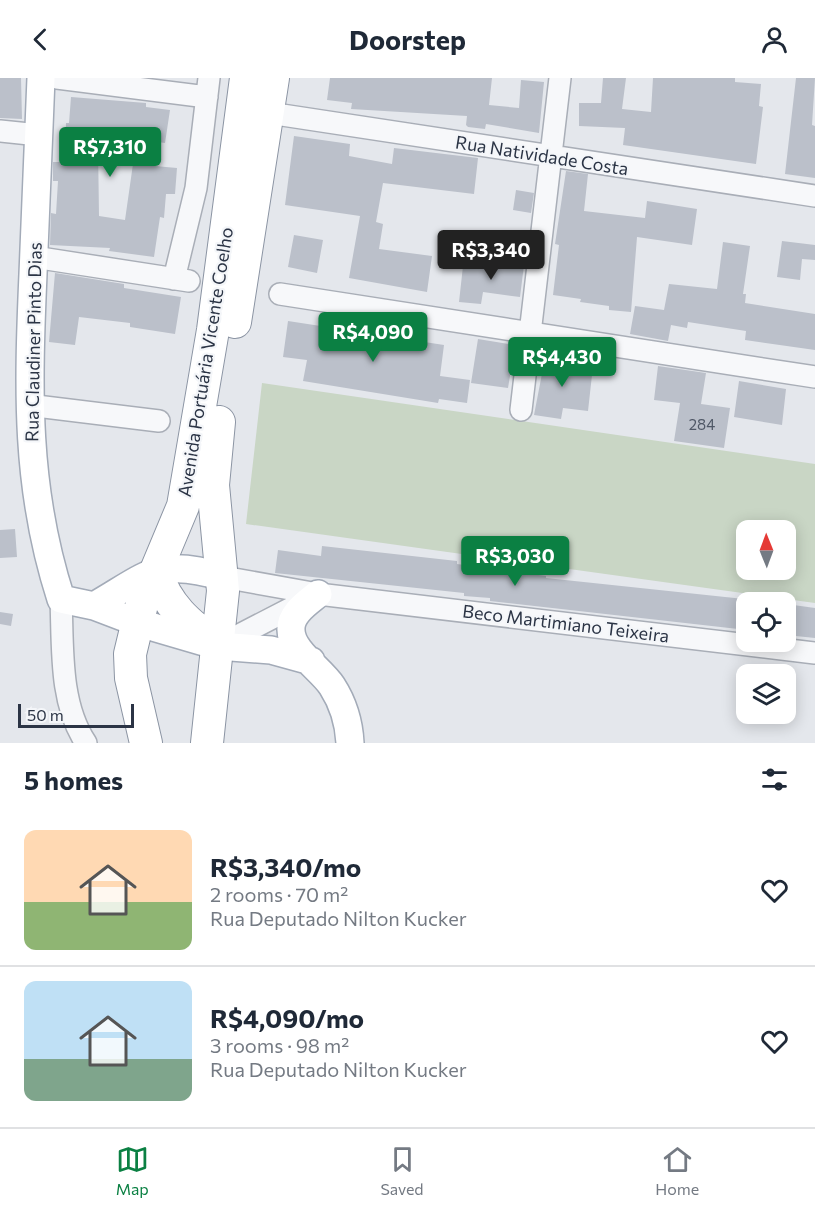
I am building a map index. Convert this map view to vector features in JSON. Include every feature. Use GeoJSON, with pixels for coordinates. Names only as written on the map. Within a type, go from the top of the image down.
{"type":"FeatureCollection","features":[{"type":"Feature","properties":{"kind":"highway","name":"Avenida Portuária Vicente Coelho"},"geometry":{"type":"LineString","coordinates":[[146,743],[131,678],[130,654],[136,622],[183,506],[196,438],[246,78]]}},
{"type":"Feature","properties":{"kind":"highway","name":"Avenida Portuária Vicente Coelho"},"geometry":{"type":"LineString","coordinates":[[207,743],[223,577],[213,504],[214,449],[273,78]]}},
{"type":"Feature","properties":{"kind":"highway"},"geometry":{"type":"LineString","coordinates":[[156,571],[161,590],[171,606],[190,625],[218,646]]}},
{"type":"Feature","properties":{"kind":"main road","name":"Rua Claudiner Pinto Dias"},"geometry":{"type":"LineString","coordinates":[[41,78],[28,405],[38,509],[61,599]]}},
{"type":"Feature","properties":{"kind":"main road"},"geometry":{"type":"LineString","coordinates":[[94,606],[156,571],[182,567],[223,577]]}},
{"type":"Feature","properties":{"kind":"main road"},"geometry":{"type":"LineString","coordinates":[[318,594],[300,609],[290,628],[297,646],[335,692],[345,715],[350,743]]}},
{"type":"Feature","properties":{"kind":"main road"},"geometry":{"type":"LineString","coordinates":[[61,599],[94,606],[136,622],[218,646],[271,650],[311,661]]}},
{"type":"Feature","properties":{"kind":"street"},"geometry":{"type":"LineString","coordinates":[[34,257],[181,280],[196,188],[208,87],[57,78]]}},
{"type":"Feature","properties":{"kind":"street"},"geometry":{"type":"LineString","coordinates":[[521,410],[553,157],[560,78]]}},
{"type":"Feature","properties":{"kind":"street","name":"Rua Natividade Costa"},"geometry":{"type":"LineString","coordinates":[[269,113],[815,196]]}},
{"type":"Feature","properties":{"kind":"street"},"geometry":{"type":"LineString","coordinates":[[0,131],[39,135]]}},
{"type":"Feature","properties":{"kind":"street"},"geometry":{"type":"LineString","coordinates":[[280,294],[815,377]]}},
{"type":"Feature","properties":{"kind":"street"},"geometry":{"type":"LineString","coordinates":[[28,405],[159,421]]}},
{"type":"Feature","properties":{"kind":"street","name":"Beco Martimiano Teixeira"},"geometry":{"type":"LineString","coordinates":[[223,577],[318,594],[815,653]]}},
{"type":"Feature","properties":{"kind":"street"},"geometry":{"type":"LineString","coordinates":[[218,646],[318,594]]}},
{"type":"Feature","properties":{"kind":"street","name":"Rua Claudiner Pinto Dias"},"geometry":{"type":"LineString","coordinates":[[61,599],[67,689],[74,716],[86,743]]}},
{"type":"Feature","properties":{"kind":"green space"},"geometry":{"type":"Polygon","coordinates":[[[262,383],[815,464],[815,603],[796,600],[796,592],[736,592],[246,524],[262,383]]]}},
{"type":"Feature","properties":{"kind":"building"},"geometry":{"type":"Polygon","coordinates":[[[0,78],[21,78],[22,119],[0,118],[0,78]]]}},
{"type":"Feature","properties":{"kind":"building"},"geometry":{"type":"Polygon","coordinates":[[[330,78],[492,78],[489,105],[519,108],[521,80],[544,82],[539,133],[486,124],[485,129],[468,127],[466,125],[467,116],[351,109],[352,103],[327,100],[330,78]]]}},
{"type":"Feature","properties":{"kind":"building"},"geometry":{"type":"Polygon","coordinates":[[[603,78],[626,78],[622,109],[651,112],[653,78],[735,78],[735,82],[761,84],[759,106],[763,107],[756,164],[623,145],[625,128],[579,126],[579,103],[601,103],[603,78]]]}},
{"type":"Feature","properties":{"kind":"building"},"geometry":{"type":"Polygon","coordinates":[[[796,78],[815,78],[812,125],[815,126],[815,178],[785,174],[796,78]]]}},
{"type":"Feature","properties":{"kind":"building"},"geometry":{"type":"Polygon","coordinates":[[[71,97],[146,103],[146,107],[170,110],[165,143],[145,140],[144,146],[98,145],[99,216],[125,220],[133,164],[177,168],[175,194],[166,194],[164,218],[160,217],[154,257],[109,251],[110,248],[50,245],[51,213],[56,214],[58,181],[53,181],[53,162],[65,162],[66,123],[69,123],[71,97]]]}},
{"type":"Feature","properties":{"kind":"building"},"geometry":{"type":"Polygon","coordinates":[[[294,136],[350,144],[349,156],[392,164],[394,148],[478,158],[474,194],[383,183],[376,222],[383,224],[379,249],[432,256],[427,292],[349,278],[360,216],[285,205],[294,136]]]}},
{"type":"Feature","properties":{"kind":"building"},"geometry":{"type":"Polygon","coordinates":[[[566,171],[588,174],[584,211],[645,218],[647,201],[697,209],[692,245],[637,237],[631,312],[609,310],[609,306],[553,295],[559,245],[555,244],[566,171]]]}},
{"type":"Feature","properties":{"kind":"building"},"geometry":{"type":"Polygon","coordinates":[[[516,190],[534,193],[531,213],[513,210],[516,190]]]}},
{"type":"Feature","properties":{"kind":"building"},"geometry":{"type":"Polygon","coordinates":[[[294,235],[323,240],[317,273],[288,267],[294,235]]]}},
{"type":"Feature","properties":{"kind":"building"},"geometry":{"type":"Polygon","coordinates":[[[782,241],[815,245],[815,260],[802,259],[800,280],[777,277],[782,241]]]}},
{"type":"Feature","properties":{"kind":"building"},"geometry":{"type":"Polygon","coordinates":[[[723,242],[750,246],[743,294],[746,294],[745,303],[815,314],[815,350],[745,340],[746,331],[688,322],[687,328],[671,325],[668,341],[630,334],[635,306],[664,310],[669,284],[717,289],[723,242]]]}},
{"type":"Feature","properties":{"kind":"building"},"geometry":{"type":"Polygon","coordinates":[[[492,260],[524,265],[520,297],[483,292],[481,304],[459,302],[463,266],[490,269],[492,260]]]}},
{"type":"Feature","properties":{"kind":"building"},"geometry":{"type":"Polygon","coordinates":[[[55,273],[124,284],[124,288],[181,297],[175,334],[130,327],[130,323],[79,317],[75,345],[49,342],[55,273]]]}},
{"type":"Feature","properties":{"kind":"building"},"geometry":{"type":"Polygon","coordinates":[[[288,321],[444,345],[440,376],[470,380],[467,403],[439,399],[438,403],[303,381],[307,360],[283,357],[288,321]]]}},
{"type":"Feature","properties":{"kind":"building"},"geometry":{"type":"Polygon","coordinates":[[[478,339],[515,345],[508,388],[471,383],[478,339]]]}},
{"type":"Feature","properties":{"kind":"building"},"geometry":{"type":"Polygon","coordinates":[[[546,353],[571,358],[569,372],[592,375],[588,411],[563,408],[561,419],[534,415],[546,353]]]}},
{"type":"Feature","properties":{"kind":"building"},"geometry":{"type":"Polygon","coordinates":[[[658,366],[706,373],[701,404],[730,408],[724,448],[674,441],[680,403],[654,400],[658,366]]]}},
{"type":"Feature","properties":{"kind":"building"},"geometry":{"type":"Polygon","coordinates":[[[739,381],[786,389],[782,425],[734,417],[739,381]]]}},
{"type":"Feature","properties":{"kind":"building"},"geometry":{"type":"Polygon","coordinates":[[[15,529],[17,557],[0,558],[0,530],[15,529]]]}},
{"type":"Feature","properties":{"kind":"building"},"geometry":{"type":"Polygon","coordinates":[[[322,546],[457,561],[457,564],[546,576],[546,578],[736,598],[736,629],[490,601],[490,598],[464,596],[464,593],[275,573],[278,550],[321,556],[322,546]]]}},
{"type":"Feature","properties":{"kind":"building"},"geometry":{"type":"Polygon","coordinates":[[[796,605],[815,608],[815,638],[796,636],[796,605]]]}},
{"type":"Feature","properties":{"kind":"building"},"geometry":{"type":"Polygon","coordinates":[[[0,612],[13,614],[11,626],[0,624],[0,612]]]}}]}
